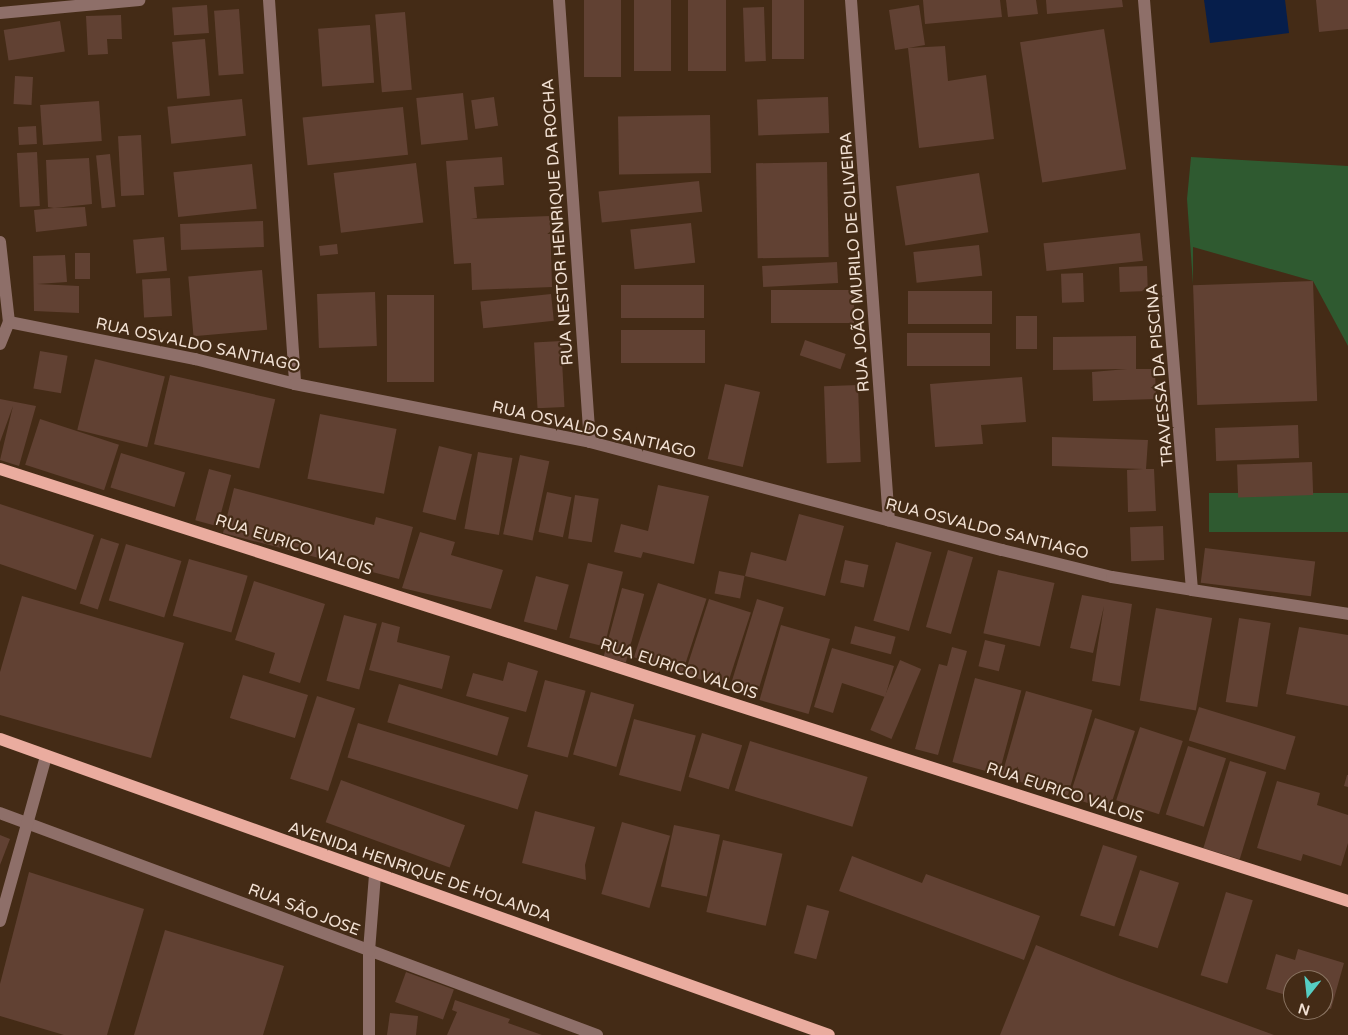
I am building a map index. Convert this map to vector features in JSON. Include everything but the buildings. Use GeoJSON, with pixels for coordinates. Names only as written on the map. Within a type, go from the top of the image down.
{"type":"FeatureCollection","features":[{"type":"Feature","properties":{"kind":"main road","name":"RUA EURICO VALOIS"},"geometry":{"type":"LineString","coordinates":[[0,469],[1348,901]]}},
{"type":"Feature","properties":{"kind":"main road","name":"AVENIDA HENRIQUE DE HOLANDA"},"geometry":{"type":"LineString","coordinates":[[0,739],[829,1035]]}},
{"type":"Feature","properties":{"kind":"street"},"geometry":{"type":"LineString","coordinates":[[0,13],[140,0]]}},
{"type":"Feature","properties":{"kind":"street"},"geometry":{"type":"LineString","coordinates":[[270,0],[295,384]]}},
{"type":"Feature","properties":{"kind":"street","name":"RUA NESTOR HENRIQUE DA ROCHA"},"geometry":{"type":"LineString","coordinates":[[559,0],[590,442]]}},
{"type":"Feature","properties":{"kind":"street","name":"RUA JOÃO MURILO DE OLIVEIRA"},"geometry":{"type":"LineString","coordinates":[[851,0],[889,521]]}},
{"type":"Feature","properties":{"kind":"street","name":"TRAVESSA DA PISCINA"},"geometry":{"type":"LineString","coordinates":[[1144,0],[1192,590]]}},
{"type":"Feature","properties":{"kind":"street"},"geometry":{"type":"LineString","coordinates":[[0,242],[9,322],[0,344]]}},
{"type":"Feature","properties":{"kind":"street","name":"RUA OSVALDO SANTIAGO"},"geometry":{"type":"LineString","coordinates":[[9,322],[195,359],[295,384],[590,442],[889,521],[1112,576],[1192,590]]}},
{"type":"Feature","properties":{"kind":"street"},"geometry":{"type":"LineString","coordinates":[[1192,590],[1348,614]]}},
{"type":"Feature","properties":{"kind":"street"},"geometry":{"type":"LineString","coordinates":[[0,921],[29,824],[46,756]]}},
{"type":"Feature","properties":{"kind":"street","name":"RUA SÃO JOSE"},"geometry":{"type":"LineString","coordinates":[[0,812],[597,1035]]}},
{"type":"Feature","properties":{"kind":"street"},"geometry":{"type":"LineString","coordinates":[[369,1035],[369,951],[374,874]]}},
{"type":"Feature","properties":{"kind":"green space"},"geometry":{"type":"Polygon","coordinates":[[[1191,157],[1348,166],[1348,346],[1313,281],[1193,247],[1193,284],[1187,199],[1191,157]]]}},
{"type":"Feature","properties":{"kind":"green space"},"geometry":{"type":"Polygon","coordinates":[[[1209,493],[1348,493],[1348,532],[1209,532],[1209,493]]]}},
{"type":"Feature","properties":{"kind":"water"},"geometry":{"type":"Polygon","coordinates":[[[1204,0],[1285,0],[1289,33],[1210,43],[1204,0]]]}}]}
